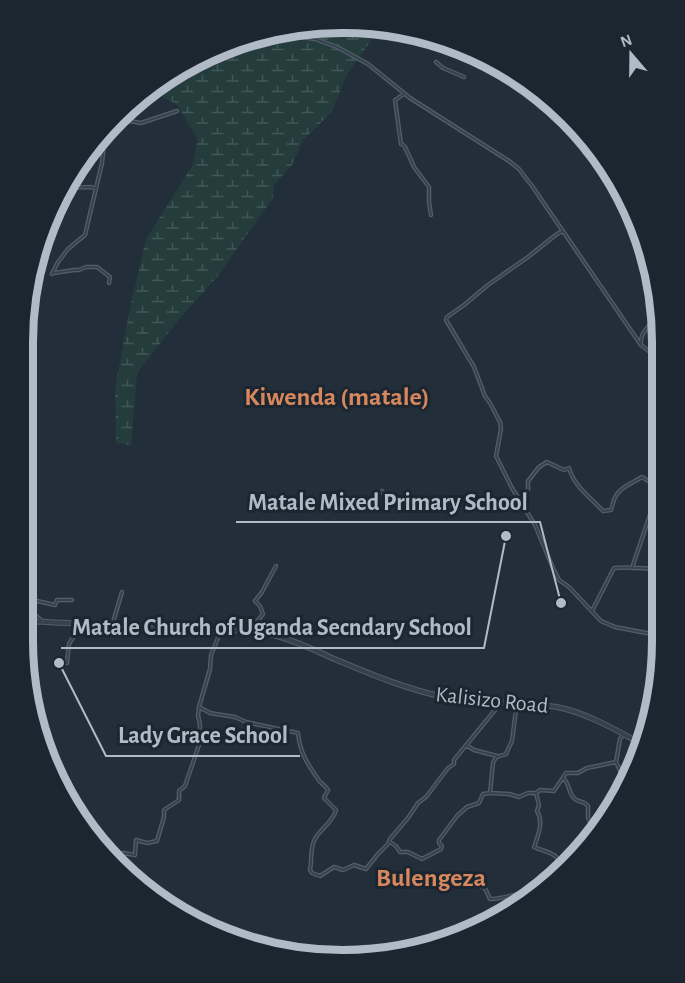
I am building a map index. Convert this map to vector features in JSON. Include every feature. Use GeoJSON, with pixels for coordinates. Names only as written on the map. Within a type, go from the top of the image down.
{"type":"FeatureCollection","features":[{"type":"Feature","properties":{"kind":"street"},"geometry":{"type":"LineString","coordinates":[[299,36],[337,47],[373,67],[404,94],[519,170],[641,345],[652,352]]}},
{"type":"Feature","properties":{"kind":"street"},"geometry":{"type":"LineString","coordinates":[[436,62],[443,68],[464,77]]}},
{"type":"Feature","properties":{"kind":"street"},"geometry":{"type":"LineString","coordinates":[[404,94],[395,100],[402,144],[414,167],[429,187],[432,215]]}},
{"type":"Feature","properties":{"kind":"street"},"geometry":{"type":"LineString","coordinates":[[127,121],[141,123],[177,111]]}},
{"type":"Feature","properties":{"kind":"street"},"geometry":{"type":"LineString","coordinates":[[104,146],[86,235],[68,249],[52,274],[86,267],[98,267],[110,277],[109,283]]}},
{"type":"Feature","properties":{"kind":"street"},"geometry":{"type":"LineString","coordinates":[[74,188],[96,189]]}},
{"type":"Feature","properties":{"kind":"street"},"geometry":{"type":"LineString","coordinates":[[563,231],[446,318],[475,369],[485,396],[500,423],[501,432],[496,456],[512,488],[535,525],[560,580],[601,621],[615,627],[652,634]]}},
{"type":"Feature","properties":{"kind":"street"},"geometry":{"type":"LineString","coordinates":[[641,345],[642,333],[651,324]]}},
{"type":"Feature","properties":{"kind":"street"},"geometry":{"type":"LineString","coordinates":[[521,502],[528,489],[528,481],[539,467],[547,462],[564,470],[569,468],[571,477],[585,495],[603,510],[611,510],[614,499],[622,488],[642,477],[652,483]]}},
{"type":"Feature","properties":{"kind":"street"},"geometry":{"type":"LineString","coordinates":[[375,503],[375,498],[382,491]]}},
{"type":"Feature","properties":{"kind":"street"},"geometry":{"type":"LineString","coordinates":[[632,568],[652,509]]}},
{"type":"Feature","properties":{"kind":"street"},"geometry":{"type":"LineString","coordinates":[[252,632],[263,614],[255,601],[276,566]]}},
{"type":"Feature","properties":{"kind":"street"},"geometry":{"type":"LineString","coordinates":[[591,612],[614,568],[626,566],[652,569]]}},
{"type":"Feature","properties":{"kind":"street"},"geometry":{"type":"LineString","coordinates":[[113,626],[122,592]]}},
{"type":"Feature","properties":{"kind":"street"},"geometry":{"type":"LineString","coordinates":[[33,602],[55,605],[57,600],[72,600]]}},
{"type":"Feature","properties":{"kind":"street"},"geometry":{"type":"LineString","coordinates":[[33,616],[36,619]]}},
{"type":"Feature","properties":{"kind":"street","name":"Kalisizo Road"},"geometry":{"type":"LineString","coordinates":[[33,619],[77,624],[252,632],[288,640],[420,691],[460,700],[518,702],[575,711],[636,741]]}},
{"type":"Feature","properties":{"kind":"street"},"geometry":{"type":"LineString","coordinates":[[67,663],[69,644],[75,634],[77,624]]}},
{"type":"Feature","properties":{"kind":"street"},"geometry":{"type":"LineString","coordinates":[[125,860],[123,853],[135,855],[136,840],[147,843],[157,841],[164,810],[179,800],[179,791],[185,786],[200,745],[198,715],[210,669],[211,655],[220,633],[227,630]]}},
{"type":"Feature","properties":{"kind":"street"},"geometry":{"type":"LineString","coordinates":[[199,707],[210,713],[236,717],[246,722],[298,733],[304,758],[318,780],[327,787],[324,798],[336,810],[332,819],[319,831],[313,843],[310,870],[317,876],[322,876],[331,868],[336,867],[343,870],[354,865],[365,869],[389,842],[418,803],[448,768],[454,765],[454,760],[499,702]]}},
{"type":"Feature","properties":{"kind":"street"},"geometry":{"type":"LineString","coordinates":[[466,745],[474,750],[497,756],[506,754],[512,741],[518,702]]}},
{"type":"Feature","properties":{"kind":"street"},"geometry":{"type":"LineString","coordinates":[[622,774],[616,762],[620,739],[624,734]]}},
{"type":"Feature","properties":{"kind":"street"},"geometry":{"type":"LineString","coordinates":[[490,793],[493,763],[497,756]]}},
{"type":"Feature","properties":{"kind":"street"},"geometry":{"type":"LineString","coordinates":[[389,842],[400,852],[408,852],[422,860],[441,849],[439,840],[457,816],[479,802],[483,794],[509,794],[519,797],[528,793],[537,793],[540,790],[554,791],[568,772],[578,772],[616,762]]}},
{"type":"Feature","properties":{"kind":"street"},"geometry":{"type":"LineString","coordinates":[[563,778],[567,781],[574,799],[588,806],[588,818],[591,824]]}},
{"type":"Feature","properties":{"kind":"street"},"geometry":{"type":"LineString","coordinates":[[537,793],[539,805],[537,811],[541,825],[534,847],[557,856],[560,860]]}},
{"type":"Feature","properties":{"kind":"street"},"geometry":{"type":"LineString","coordinates":[[470,883],[484,888],[490,899],[500,899],[521,893]]}},
{"type":"Feature","properties":{"kind":"green space"},"geometry":{"type":"Polygon","coordinates":[[[342,33],[375,35],[346,76],[332,112],[303,140],[292,165],[274,185],[273,198],[217,277],[176,323],[137,373],[131,445],[116,443],[115,389],[146,239],[192,166],[198,139],[176,104],[158,94],[188,74],[243,49],[302,36],[342,33]]]}},
{"type":"Feature","properties":{"kind":"place","name":"Matale Church of Uganda Secndary School"},"geometry":{"type":"Point","coordinates":[506,536]}},
{"type":"Feature","properties":{"kind":"place","name":"Matale Mixed Primary School"},"geometry":{"type":"Point","coordinates":[561,603]}},
{"type":"Feature","properties":{"kind":"place","name":"Lady Grace School"},"geometry":{"type":"Point","coordinates":[59,663]}},
{"type":"Feature","properties":{"kind":"district","name":"Kiwenda (matale)"},"geometry":{"type":"Point","coordinates":[337,397]}},
{"type":"Feature","properties":{"kind":"district","name":"Bulengeza"},"geometry":{"type":"Point","coordinates":[431,878]}}]}
